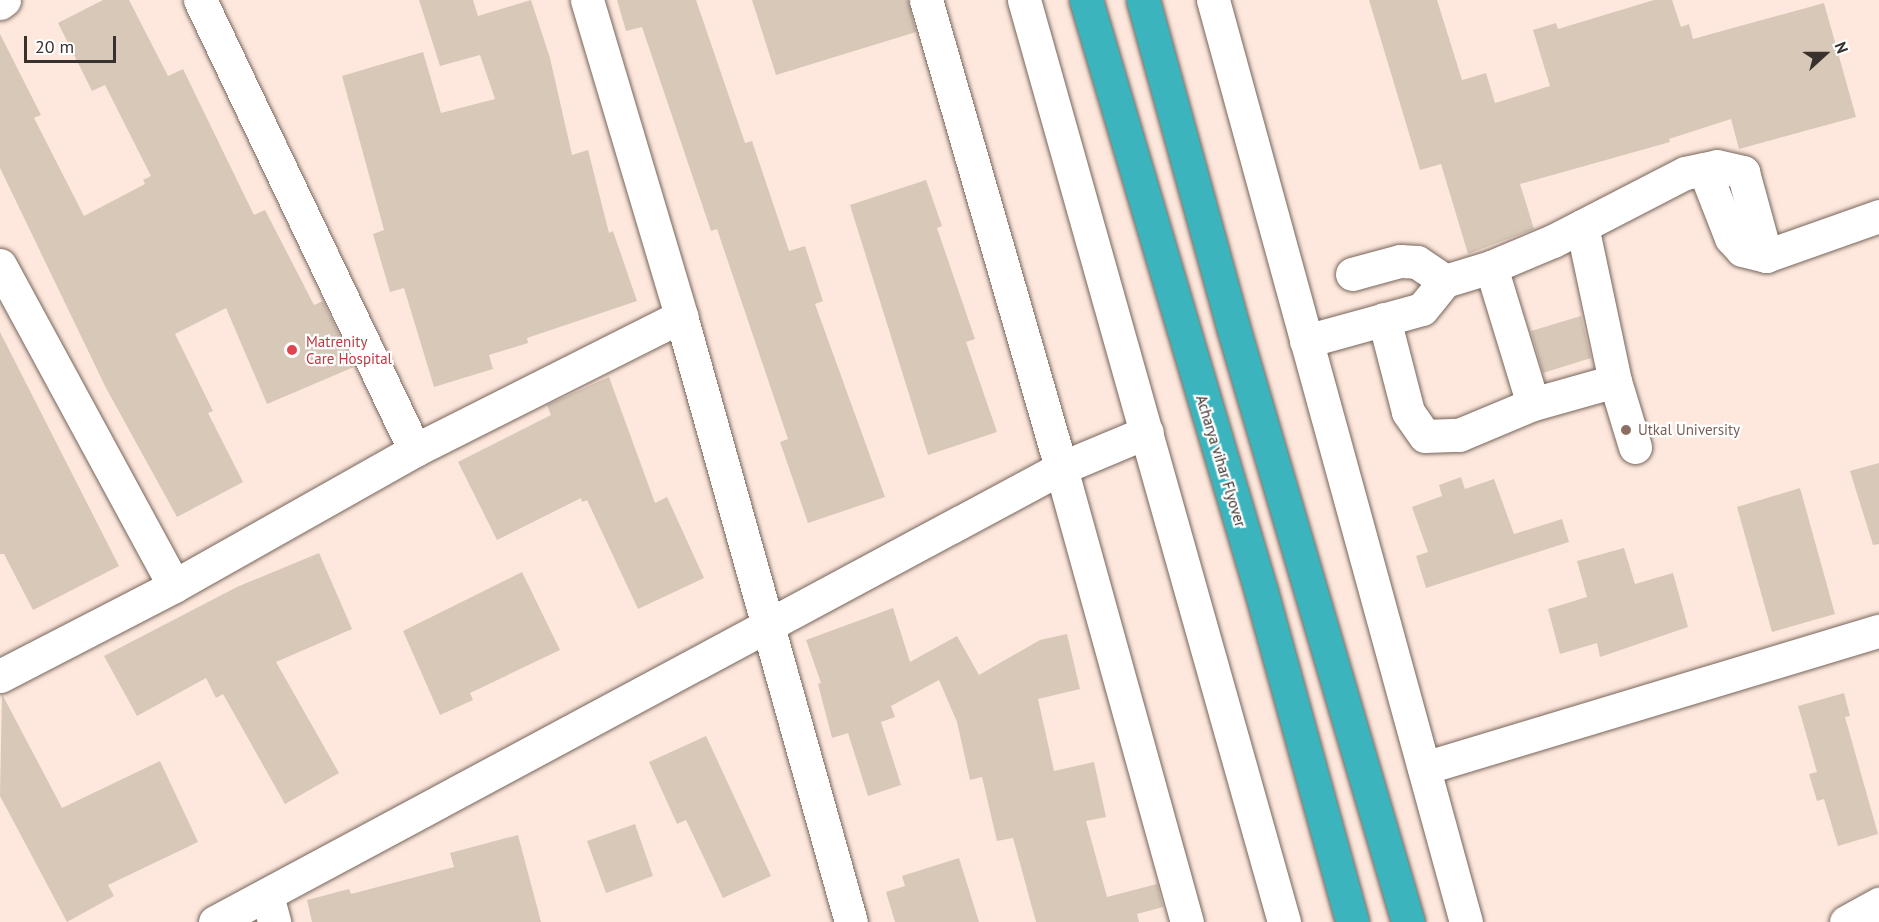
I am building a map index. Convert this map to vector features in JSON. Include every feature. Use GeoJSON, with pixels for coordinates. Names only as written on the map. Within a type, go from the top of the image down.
{"type":"FeatureCollection","features":[{"type":"Feature","properties":{"kind":"highway","name":"Acharya vihar Flyover"},"geometry":{"type":"LineString","coordinates":[[1086,0],[1261,591],[1352,922]]}},
{"type":"Feature","properties":{"kind":"highway"},"geometry":{"type":"LineString","coordinates":[[1143,0],[1233,327],[1408,922]]}},
{"type":"Feature","properties":{"kind":"street"},"geometry":{"type":"LineString","coordinates":[[0,3],[4,0]]}},
{"type":"Feature","properties":{"kind":"street"},"geometry":{"type":"LineString","coordinates":[[200,0],[415,450]]}},
{"type":"Feature","properties":{"kind":"street"},"geometry":{"type":"LineString","coordinates":[[587,0],[681,316],[851,922]]}},
{"type":"Feature","properties":{"kind":"street"},"geometry":{"type":"LineString","coordinates":[[926,0],[1062,468],[1187,922]]}},
{"type":"Feature","properties":{"kind":"street"},"geometry":{"type":"LineString","coordinates":[[1024,0],[1284,922]]}},
{"type":"Feature","properties":{"kind":"street"},"geometry":{"type":"LineString","coordinates":[[1213,0],[1466,922]]}},
{"type":"Feature","properties":{"kind":"street"},"geometry":{"type":"LineString","coordinates":[[1306,341],[1422,309],[1445,281],[1491,267],[1582,226],[1685,173],[1704,169],[1731,238],[1742,250],[1766,256],[1879,216]]}},
{"type":"Feature","properties":{"kind":"street"},"geometry":{"type":"LineString","coordinates":[[1582,226],[1615,381],[1635,447]]}},
{"type":"Feature","properties":{"kind":"street"},"geometry":{"type":"LineString","coordinates":[[1352,274],[1400,261],[1417,262],[1445,281]]}},
{"type":"Feature","properties":{"kind":"street"},"geometry":{"type":"LineString","coordinates":[[0,265],[174,586]]}},
{"type":"Feature","properties":{"kind":"street"},"geometry":{"type":"LineString","coordinates":[[1491,267],[1533,404]]}},
{"type":"Feature","properties":{"kind":"street"},"geometry":{"type":"LineString","coordinates":[[0,676],[174,586],[415,450],[681,316]]}},
{"type":"Feature","properties":{"kind":"street"},"geometry":{"type":"LineString","coordinates":[[1384,319],[1408,412],[1425,436],[1459,435],[1533,404],[1615,381]]}},
{"type":"Feature","properties":{"kind":"street"},"geometry":{"type":"LineString","coordinates":[[215,922],[270,909],[768,623],[1062,468],[1147,432]]}},
{"type":"Feature","properties":{"kind":"street"},"geometry":{"type":"LineString","coordinates":[[1424,768],[1879,631]]}},
{"type":"Feature","properties":{"kind":"street"},"geometry":{"type":"LineString","coordinates":[[1846,922],[1879,904]]}},
{"type":"Feature","properties":{"kind":"building"},"geometry":{"type":"Polygon","coordinates":[[[103,0],[129,0],[168,76],[183,69],[254,215],[265,210],[314,305],[323,301],[354,367],[267,404],[226,308],[175,334],[213,411],[208,413],[243,482],[177,517],[106,388],[0,168],[0,34],[41,115],[34,118],[84,216],[145,184],[143,180],[151,176],[105,85],[92,91],[58,23],[103,0]]]}},
{"type":"Feature","properties":{"kind":"building"},"geometry":{"type":"Polygon","coordinates":[[[419,0],[473,0],[478,16],[531,0],[550,58],[572,155],[588,150],[609,233],[613,231],[637,301],[527,338],[528,343],[489,355],[493,369],[434,387],[404,288],[390,292],[373,234],[384,230],[342,76],[423,52],[441,113],[495,99],[480,55],[440,66],[419,0]]]}},
{"type":"Feature","properties":{"kind":"building"},"geometry":{"type":"Polygon","coordinates":[[[617,0],[696,0],[745,143],[752,141],[789,251],[805,246],[823,301],[815,304],[885,497],[808,523],[780,442],[788,439],[717,229],[711,231],[642,27],[626,31],[617,0]]]}},
{"type":"Feature","properties":{"kind":"building"},"geometry":{"type":"Polygon","coordinates":[[[752,0],[908,0],[916,32],[776,75],[752,0]]]}},
{"type":"Feature","properties":{"kind":"building"},"geometry":{"type":"Polygon","coordinates":[[[1369,0],[1437,0],[1462,80],[1486,73],[1495,103],[1550,86],[1533,30],[1556,23],[1558,29],[1654,0],[1672,0],[1681,27],[1689,24],[1693,39],[1824,3],[1856,117],[1739,149],[1731,119],[1669,139],[1670,142],[1520,184],[1534,229],[1468,254],[1441,164],[1420,170],[1369,0]]]}},
{"type":"Feature","properties":{"kind":"building"},"geometry":{"type":"Polygon","coordinates":[[[926,180],[942,226],[937,228],[975,339],[966,342],[997,432],[928,455],[850,205],[926,180]]]}},
{"type":"Feature","properties":{"kind":"building"},"geometry":{"type":"Polygon","coordinates":[[[1581,316],[1591,358],[1543,373],[1531,331],[1581,316]]]}},
{"type":"Feature","properties":{"kind":"building"},"geometry":{"type":"Polygon","coordinates":[[[0,332],[119,566],[33,610],[4,554],[0,554],[0,332]]]}},
{"type":"Feature","properties":{"kind":"building"},"geometry":{"type":"Polygon","coordinates":[[[609,377],[655,503],[667,497],[704,578],[638,609],[587,500],[582,502],[581,498],[497,540],[458,462],[551,415],[547,405],[609,377]]]}},
{"type":"Feature","properties":{"kind":"building"},"geometry":{"type":"Polygon","coordinates":[[[1879,463],[1879,544],[1873,545],[1850,471],[1879,463]]]}},
{"type":"Feature","properties":{"kind":"building"},"geometry":{"type":"Polygon","coordinates":[[[1461,477],[1465,489],[1494,479],[1514,534],[1562,519],[1569,542],[1426,588],[1416,556],[1428,552],[1412,507],[1442,496],[1439,485],[1461,477]]]}},
{"type":"Feature","properties":{"kind":"building"},"geometry":{"type":"Polygon","coordinates":[[[1800,488],[1835,614],[1772,632],[1737,507],[1800,488]]]}},
{"type":"Feature","properties":{"kind":"building"},"geometry":{"type":"Polygon","coordinates":[[[1624,548],[1635,584],[1673,573],[1688,627],[1600,657],[1597,643],[1560,654],[1548,609],[1587,597],[1577,561],[1624,548]]]}},
{"type":"Feature","properties":{"kind":"building"},"geometry":{"type":"Polygon","coordinates":[[[319,553],[352,629],[276,662],[339,773],[285,804],[223,694],[216,698],[206,678],[137,716],[104,656],[237,587],[319,553]]]}},
{"type":"Feature","properties":{"kind":"building"},"geometry":{"type":"Polygon","coordinates":[[[522,572],[560,650],[470,693],[473,700],[440,715],[403,631],[522,572]]]}},
{"type":"Feature","properties":{"kind":"building"},"geometry":{"type":"Polygon","coordinates":[[[893,608],[910,662],[957,636],[979,675],[1040,640],[1067,634],[1080,689],[1038,699],[1054,771],[1094,762],[1106,817],[1086,821],[1107,897],[1157,884],[1163,907],[1137,914],[1139,922],[1036,922],[1013,838],[997,841],[982,777],[970,780],[957,722],[939,680],[891,706],[895,717],[881,722],[901,785],[868,796],[848,733],[832,738],[818,684],[821,683],[806,640],[893,608]]]}},
{"type":"Feature","properties":{"kind":"building"},"geometry":{"type":"Polygon","coordinates":[[[1844,693],[1850,716],[1845,717],[1878,834],[1838,846],[1824,799],[1817,801],[1809,774],[1817,772],[1798,706],[1844,693]]]}},
{"type":"Feature","properties":{"kind":"building"},"geometry":{"type":"Polygon","coordinates":[[[2,694],[62,808],[160,761],[198,842],[108,885],[114,896],[67,922],[0,796],[2,694]]]}},
{"type":"Feature","properties":{"kind":"building"},"geometry":{"type":"Polygon","coordinates":[[[706,736],[771,876],[723,898],[686,820],[677,824],[649,762],[706,736]]]}},
{"type":"Feature","properties":{"kind":"building"},"geometry":{"type":"Polygon","coordinates":[[[635,824],[653,876],[606,893],[587,841],[635,824]]]}},
{"type":"Feature","properties":{"kind":"building"},"geometry":{"type":"Polygon","coordinates":[[[518,835],[541,922],[312,922],[307,900],[349,889],[351,894],[454,867],[450,853],[518,835]]]}},
{"type":"Feature","properties":{"kind":"building"},"geometry":{"type":"Polygon","coordinates":[[[959,858],[979,922],[895,922],[886,892],[905,886],[902,876],[959,858]]]}},
{"type":"Feature","properties":{"kind":"place","name":"Matrenity Care Hospital"},"geometry":{"type":"Point","coordinates":[292,350]}},
{"type":"Feature","properties":{"kind":"place","name":"Utkal University"},"geometry":{"type":"Point","coordinates":[1626,430]}}]}
